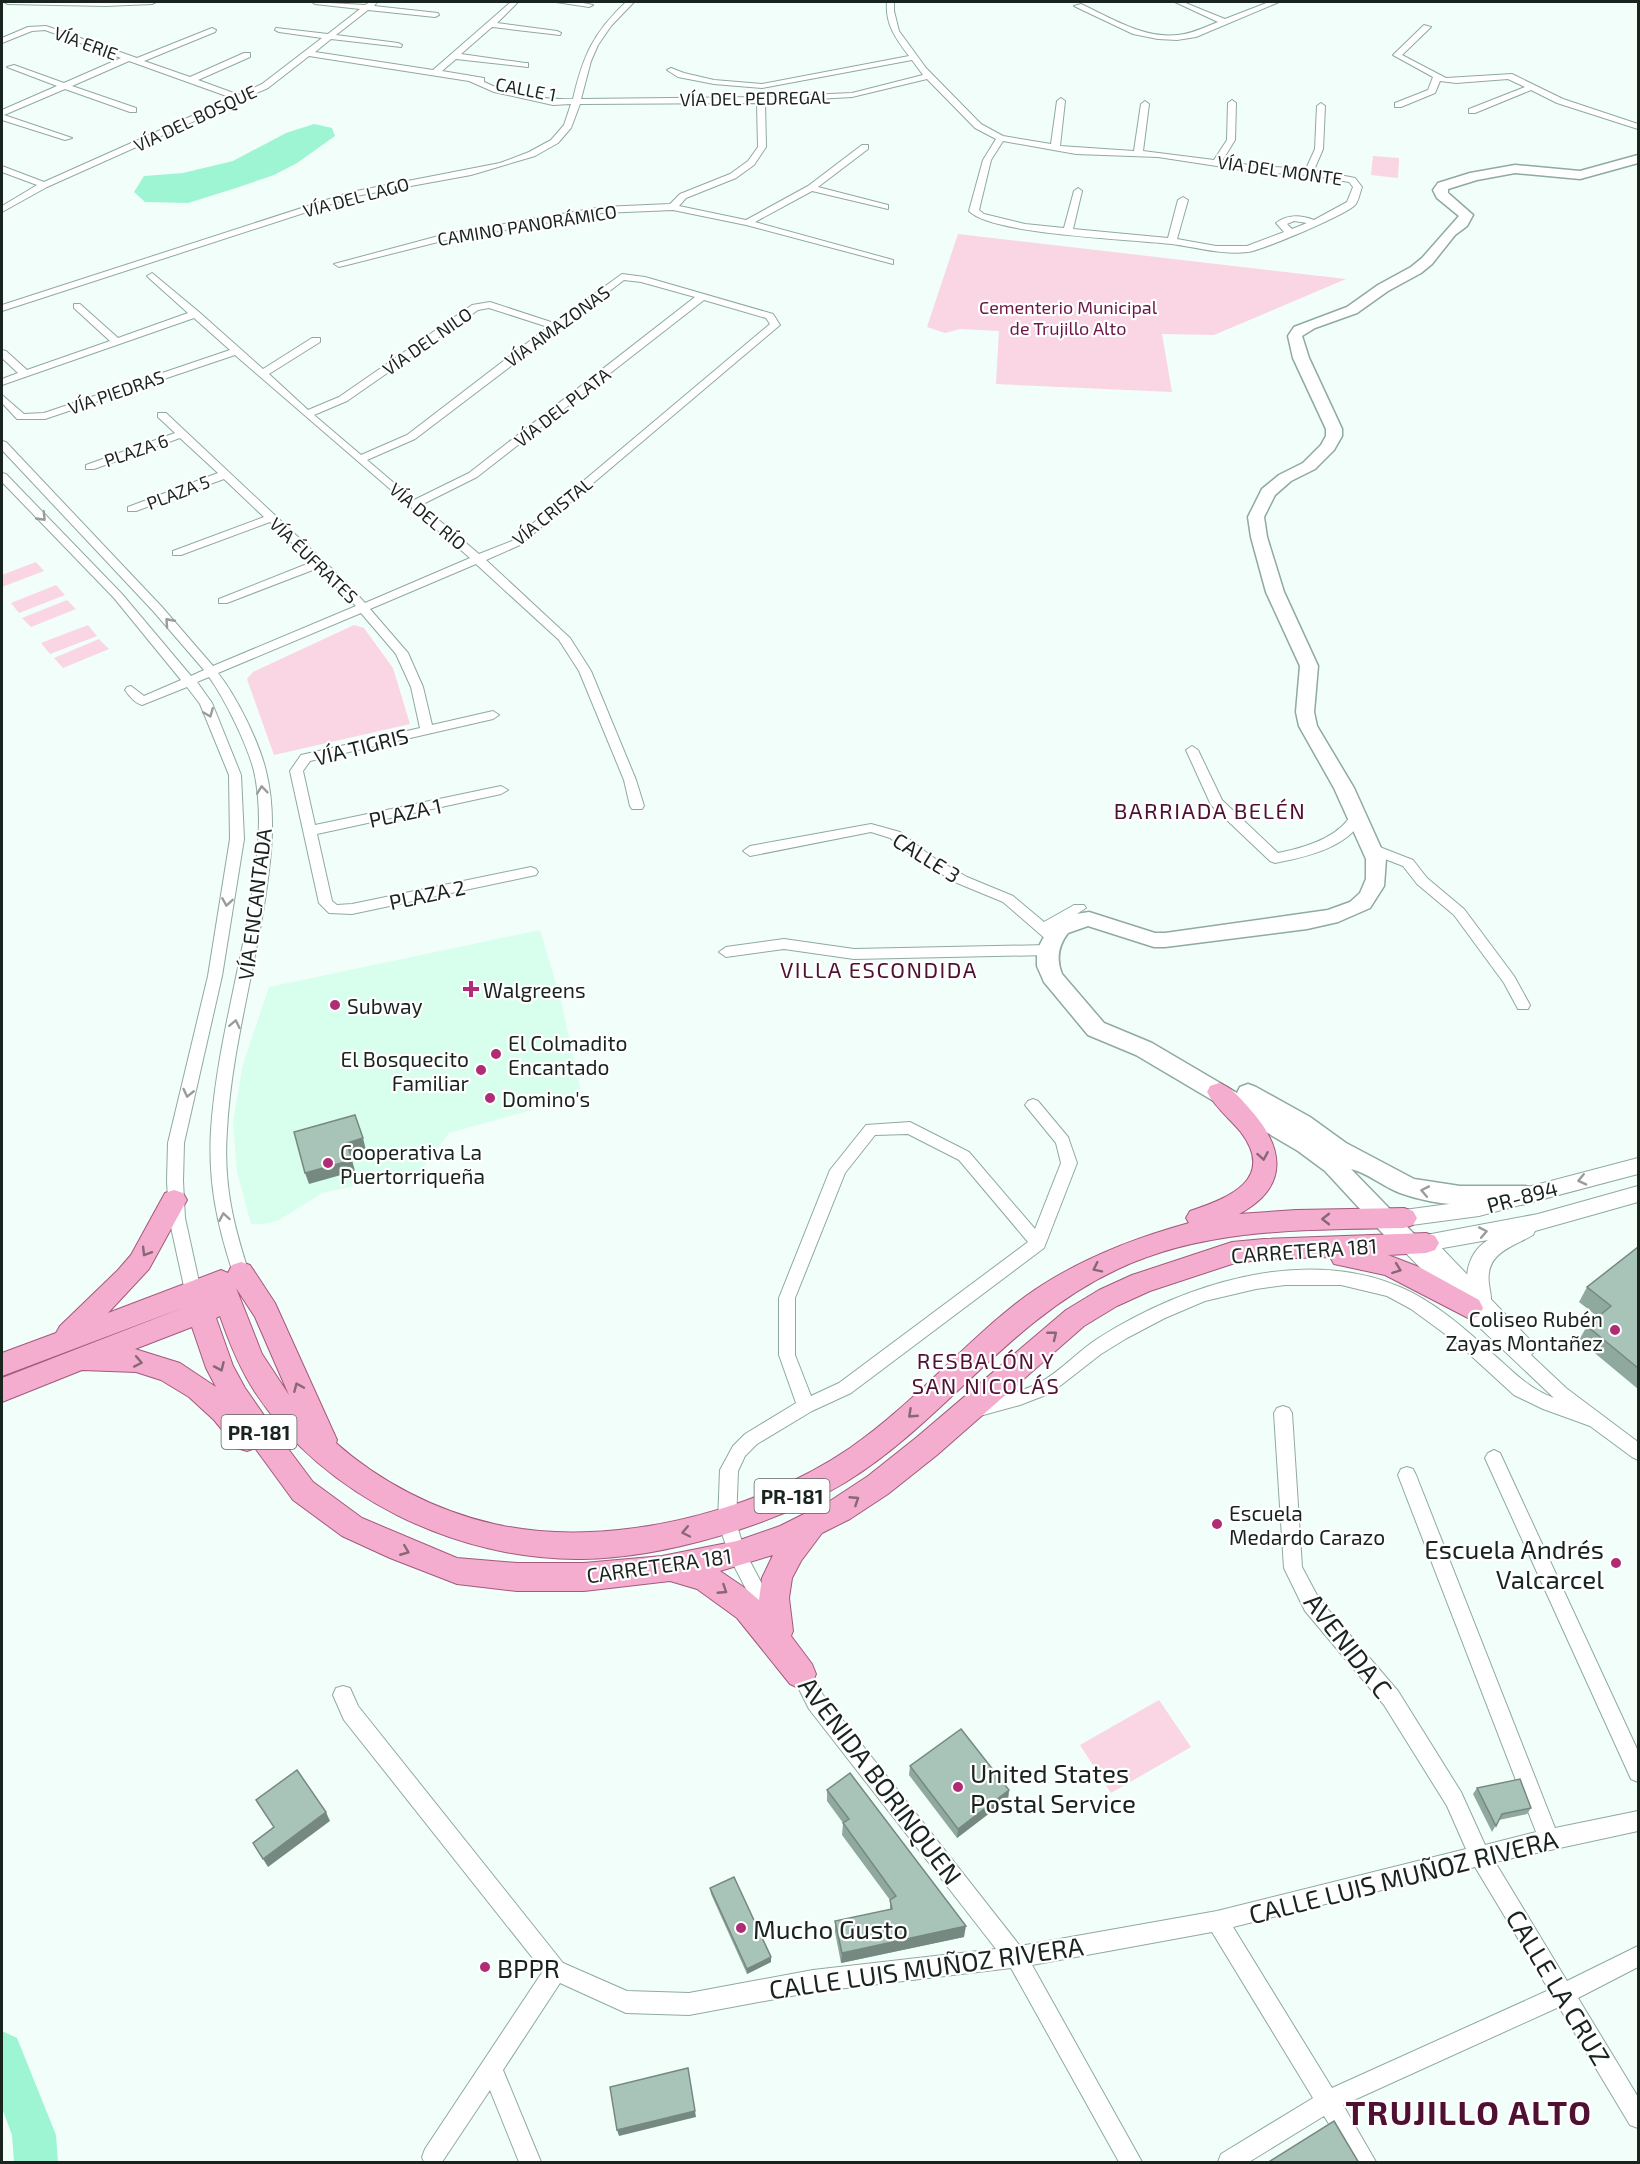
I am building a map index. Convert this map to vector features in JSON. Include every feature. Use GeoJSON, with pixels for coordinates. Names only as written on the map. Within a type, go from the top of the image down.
{"type":"FeatureCollection","features":[{"type":"Feature","properties":{"kind":"main road"},"geometry":{"type":"LineString","coordinates":[[1405,1231],[1322,1156],[1144,1049],[1096,1029],[1052,977],[1048,966],[1048,939],[1069,923],[1089,919],[1154,940],[1165,940],[1306,921],[1344,913],[1358,907],[1366,900],[1376,882],[1378,871],[1372,849],[1344,788],[1308,726],[1305,712],[1309,666],[1275,592],[1259,537],[1256,517],[1268,493],[1285,478],[1309,466],[1328,447],[1334,436],[1334,429],[1301,358],[1295,336],[1299,330],[1352,310],[1427,261],[1466,215],[1442,195],[1440,190],[1443,186],[1475,176],[1515,169],[1580,175],[1638,159]]}},
{"type":"Feature","properties":{"kind":"main road"},"geometry":{"type":"LineString","coordinates":[[1178,1069],[1225,1081],[1288,1113],[1338,1150],[1405,1231]]}},
{"type":"Feature","properties":{"kind":"main road"},"geometry":{"type":"LineString","coordinates":[[1125,1254],[1139,1238],[1241,1204],[1257,1188],[1264,1174],[1266,1159],[1254,1132],[1219,1092]]}},
{"type":"Feature","properties":{"kind":"main road"},"geometry":{"type":"LineString","coordinates":[[1338,1150],[1358,1158],[1375,1171],[1417,1190],[1445,1195],[1525,1196]]}},
{"type":"Feature","properties":{"kind":"main road"},"geometry":{"type":"LineString","coordinates":[[59,1355],[140,1262],[174,1200]]}},
{"type":"Feature","properties":{"kind":"main road","name":"CARRETERA 181"},"geometry":{"type":"LineString","coordinates":[[230,1285],[264,1382],[303,1430],[333,1458],[363,1480],[400,1502],[441,1521],[497,1538],[574,1546],[602,1545],[686,1533],[727,1522],[813,1486],[865,1454],[894,1432],[1026,1311],[1057,1289],[1125,1254],[1185,1233],[1247,1223],[1405,1231]]}},
{"type":"Feature","properties":{"kind":"main road","name":"CARRETERA 181"},"geometry":{"type":"LineString","coordinates":[[196,1302],[220,1368],[235,1396],[303,1491],[352,1527],[400,1550],[457,1571],[517,1577],[584,1577],[669,1567],[737,1554],[788,1536],[817,1521],[878,1485],[966,1413],[1044,1342],[1075,1318],[1108,1298],[1141,1283],[1232,1253],[1405,1231]]}},
{"type":"Feature","properties":{"kind":"main road"},"geometry":{"type":"LineString","coordinates":[[1279,1248],[1299,1257],[1348,1257],[1375,1261],[1476,1305]]}},
{"type":"Feature","properties":{"kind":"main road"},"geometry":{"type":"LineString","coordinates":[[2,1390],[59,1355],[196,1302],[230,1285]]}},
{"type":"Feature","properties":{"kind":"main road"},"geometry":{"type":"LineString","coordinates":[[2,1365],[59,1355],[135,1360],[161,1367],[188,1380],[221,1407],[265,1461],[303,1491]]}},
{"type":"Feature","properties":{"kind":"main road"},"geometry":{"type":"LineString","coordinates":[[778,1631],[773,1596],[782,1565],[794,1546],[817,1521]]}},
{"type":"Feature","properties":{"kind":"main road"},"geometry":{"type":"LineString","coordinates":[[669,1567],[706,1579],[735,1598],[765,1629],[801,1674]]}},
{"type":"Feature","properties":{"kind":"street"},"geometry":{"type":"LineString","coordinates":[[8,2],[106,4],[152,2]]}},
{"type":"Feature","properties":{"kind":"street"},"geometry":{"type":"LineString","coordinates":[[315,2],[370,4],[435,15]]}},
{"type":"Feature","properties":{"kind":"street"},"geometry":{"type":"LineString","coordinates":[[435,73],[515,2]]}},
{"type":"Feature","properties":{"kind":"street"},"geometry":{"type":"LineString","coordinates":[[560,2],[589,5]]}},
{"type":"Feature","properties":{"kind":"street","name":"VÍA DEL LAGO"},"geometry":{"type":"LineString","coordinates":[[2,308],[354,194],[495,168],[533,155],[550,145],[567,129],[578,100],[590,52],[608,23],[630,2]]}},
{"type":"Feature","properties":{"kind":"street","name":"VÍA DEL MONTE"},"geometry":{"type":"LineString","coordinates":[[891,2],[890,11],[895,32],[929,76],[978,126],[1001,138],[1076,151],[1138,153],[1277,171],[1309,172],[1353,180],[1358,187],[1351,204],[1315,223],[1302,218],[1290,218],[1281,224],[1291,233],[1248,249],[1216,249],[1173,241]]}},
{"type":"Feature","properties":{"kind":"street"},"geometry":{"type":"LineString","coordinates":[[1178,2],[1225,22]]}},
{"type":"Feature","properties":{"kind":"street"},"geometry":{"type":"LineString","coordinates":[[1078,6],[1136,32],[1158,37],[1193,35],[1275,2]]}},
{"type":"Feature","properties":{"kind":"street","name":"VÍA DEL BOSQUE"},"geometry":{"type":"LineString","coordinates":[[2,209],[44,185],[265,86],[332,36],[370,4]]}},
{"type":"Feature","properties":{"kind":"street"},"geometry":{"type":"LineString","coordinates":[[490,24],[557,33]]}},
{"type":"Feature","properties":{"kind":"street"},"geometry":{"type":"LineString","coordinates":[[1427,27],[1397,56],[1437,77],[1456,81],[1509,76],[1560,101],[1638,127]]}},
{"type":"Feature","properties":{"kind":"street","name":"VÍA ERIE"},"geometry":{"type":"LineString","coordinates":[[2,41],[31,29],[46,28],[240,98]]}},
{"type":"Feature","properties":{"kind":"street"},"geometry":{"type":"LineString","coordinates":[[2,115],[64,86],[212,30]]}},
{"type":"Feature","properties":{"kind":"street"},"geometry":{"type":"LineString","coordinates":[[279,30],[398,45]]}},
{"type":"Feature","properties":{"kind":"street","name":"CALLE 1"},"geometry":{"type":"LineString","coordinates":[[308,53],[472,79],[494,90],[537,100],[578,100]]}},
{"type":"Feature","properties":{"kind":"street"},"geometry":{"type":"LineString","coordinates":[[191,80],[247,55]]}},
{"type":"Feature","properties":{"kind":"street"},"geometry":{"type":"LineString","coordinates":[[456,56],[525,65]]}},
{"type":"Feature","properties":{"kind":"street"},"geometry":{"type":"LineString","coordinates":[[671,70],[681,75],[714,82],[762,86],[914,57]]}},
{"type":"Feature","properties":{"kind":"street"},"geometry":{"type":"LineString","coordinates":[[11,67],[133,110]]}},
{"type":"Feature","properties":{"kind":"street","name":"VÍA DEL PEDREGAL"},"geometry":{"type":"LineString","coordinates":[[578,100],[761,100],[852,95],[929,76]]}},
{"type":"Feature","properties":{"kind":"street"},"geometry":{"type":"LineString","coordinates":[[1398,105],[1432,92],[1437,77]]}},
{"type":"Feature","properties":{"kind":"street"},"geometry":{"type":"LineString","coordinates":[[1472,111],[1532,87]]}},
{"type":"Feature","properties":{"kind":"street"},"geometry":{"type":"LineString","coordinates":[[673,207],[683,196],[733,176],[751,163],[762,147],[761,100]]}},
{"type":"Feature","properties":{"kind":"street"},"geometry":{"type":"LineString","coordinates":[[1055,147],[1061,101]]}},
{"type":"Feature","properties":{"kind":"street"},"geometry":{"type":"LineString","coordinates":[[1217,162],[1231,140],[1232,103]]}},
{"type":"Feature","properties":{"kind":"street"},"geometry":{"type":"LineString","coordinates":[[1138,153],[1145,104]]}},
{"type":"Feature","properties":{"kind":"street"},"geometry":{"type":"LineString","coordinates":[[1309,172],[1319,149],[1321,106]]}},
{"type":"Feature","properties":{"kind":"street"},"geometry":{"type":"LineString","coordinates":[[2,115],[68,138]]}},
{"type":"Feature","properties":{"kind":"street"},"geometry":{"type":"LineString","coordinates":[[1001,138],[987,160],[974,211],[981,216],[1026,227],[1173,241],[1183,200]]}},
{"type":"Feature","properties":{"kind":"street"},"geometry":{"type":"LineString","coordinates":[[747,223],[811,188],[865,147]]}},
{"type":"Feature","properties":{"kind":"street"},"geometry":{"type":"LineString","coordinates":[[2,169],[44,185]]}},
{"type":"Feature","properties":{"kind":"street"},"geometry":{"type":"LineString","coordinates":[[811,188],[885,207]]}},
{"type":"Feature","properties":{"kind":"street"},"geometry":{"type":"LineString","coordinates":[[1068,230],[1078,191]]}},
{"type":"Feature","properties":{"kind":"street","name":"CAMINO PANORÁMICO"},"geometry":{"type":"LineString","coordinates":[[339,264],[446,237],[602,210],[673,207],[747,223],[890,262]]}},
{"type":"Feature","properties":{"kind":"street","name":"VÍA DEL RÍO"},"geometry":{"type":"LineString","coordinates":[[152,276],[235,352],[479,560],[564,638],[585,671],[630,780],[637,806]]}},
{"type":"Feature","properties":{"kind":"street","name":"VÍA AMAZONAS"},"geometry":{"type":"LineString","coordinates":[[360,459],[411,437],[622,277],[642,279],[770,316],[772,320]]}},
{"type":"Feature","properties":{"kind":"street","name":"VÍA DEL PLATA"},"geometry":{"type":"LineString","coordinates":[[414,504],[473,475],[702,297]]}},
{"type":"Feature","properties":{"kind":"street","name":"VÍA DEL NILO"},"geometry":{"type":"LineString","coordinates":[[307,414],[343,399],[475,307],[490,305],[555,326]]}},
{"type":"Feature","properties":{"kind":"street"},"geometry":{"type":"LineString","coordinates":[[77,306],[116,341]]}},
{"type":"Feature","properties":{"kind":"street"},"geometry":{"type":"LineString","coordinates":[[2,382],[23,372],[196,314]]}},
{"type":"Feature","properties":{"kind":"street","name":"VÍA CRISTAL"},"geometry":{"type":"LineString","coordinates":[[131,690],[142,700],[516,543],[775,325],[772,320]]}},
{"type":"Feature","properties":{"kind":"street"},"geometry":{"type":"LineString","coordinates":[[262,374],[316,340]]}},
{"type":"Feature","properties":{"kind":"street","name":"VÍA PIEDRAS"},"geometry":{"type":"LineString","coordinates":[[2,398],[21,417],[45,416],[235,352]]}},
{"type":"Feature","properties":{"kind":"street"},"geometry":{"type":"LineString","coordinates":[[2,353],[23,372]]}},
{"type":"Feature","properties":{"kind":"street","name":"VÍA ÉUFRATES"},"geometry":{"type":"LineString","coordinates":[[162,415],[319,563],[363,607],[402,653],[417,687],[427,729]]}},
{"type":"Feature","properties":{"kind":"street","name":"PLAZA 6"},"geometry":{"type":"LineString","coordinates":[[90,467],[182,434]]}},
{"type":"Feature","properties":{"kind":"street","name":"VÍA ENCANTADA"},"geometry":{"type":"LineString","coordinates":[[2,444],[76,520],[210,672],[228,695],[260,770],[267,835],[254,932],[225,1079],[219,1130],[218,1165],[228,1236],[230,1285]]}},
{"type":"Feature","properties":{"kind":"street","name":"PLAZA 5"},"geometry":{"type":"LineString","coordinates":[[132,509],[224,475]]}},
{"type":"Feature","properties":{"kind":"street","name":"VÍA ENCANTADA"},"geometry":{"type":"LineString","coordinates":[[3,479],[118,596],[189,681],[206,704],[235,775],[237,839],[215,976],[176,1143],[174,1200],[181,1248],[196,1302]]}},
{"type":"Feature","properties":{"kind":"street"},"geometry":{"type":"LineString","coordinates":[[177,553],[270,518]]}},
{"type":"Feature","properties":{"kind":"street"},"geometry":{"type":"LineString","coordinates":[[223,601],[319,563]]}},
{"type":"Feature","properties":{"kind":"street","name":"VÍA TIGRIS"},"geometry":{"type":"LineString","coordinates":[[326,903],[296,771],[306,758],[493,715]]}},
{"type":"Feature","properties":{"kind":"street"},"geometry":{"type":"LineString","coordinates":[[1192,750],[1216,802],[1275,858],[1304,854],[1342,834],[1353,825],[1357,817]]}},
{"type":"Feature","properties":{"kind":"street","name":"PLAZA 1"},"geometry":{"type":"LineString","coordinates":[[310,831],[501,790]]}},
{"type":"Feature","properties":{"kind":"street","name":"CALLE 3"},"geometry":{"type":"LineString","coordinates":[[750,850],[871,828],[895,835],[926,859],[962,880],[1008,899],[1048,939]]}},
{"type":"Feature","properties":{"kind":"street"},"geometry":{"type":"LineString","coordinates":[[1372,849],[1408,864],[1422,882],[1458,912],[1509,980],[1523,1005]]}},
{"type":"Feature","properties":{"kind":"street","name":"PLAZA 2"},"geometry":{"type":"LineString","coordinates":[[326,903],[334,910],[352,909],[531,872]]}},
{"type":"Feature","properties":{"kind":"street"},"geometry":{"type":"LineString","coordinates":[[726,952],[784,944],[854,954],[1048,939],[1079,908]]}},
{"type":"Feature","properties":{"kind":"street"},"geometry":{"type":"LineString","coordinates":[[806,1406],[787,1355],[788,1298],[838,1170],[871,1130],[910,1128],[964,1156],[1038,1243],[1069,1163],[1063,1140],[1033,1105]]}},
{"type":"Feature","properties":{"kind":"street","name":"PR-894"},"geometry":{"type":"LineString","coordinates":[[1405,1231],[1479,1208],[1638,1166]]}},
{"type":"Feature","properties":{"kind":"street","name":"PR-894"},"geometry":{"type":"LineString","coordinates":[[1405,1231],[1538,1222],[1638,1194]]}},
{"type":"Feature","properties":{"kind":"street"},"geometry":{"type":"LineString","coordinates":[[1476,1305],[1476,1279],[1482,1255],[1491,1247],[1538,1222]]}},
{"type":"Feature","properties":{"kind":"street"},"geometry":{"type":"LineString","coordinates":[[1405,1231],[1476,1305],[1600,1422],[1638,1452]]}},
{"type":"Feature","properties":{"kind":"street","name":"AVENIDA BORINQUEN"},"geometry":{"type":"LineString","coordinates":[[1038,1243],[845,1388],[806,1406],[751,1439],[739,1451],[729,1470],[727,1522],[737,1554],[816,1702],[1016,1957],[1131,2163]]}},
{"type":"Feature","properties":{"kind":"street"},"geometry":{"type":"LineString","coordinates":[[966,1413],[1045,1388],[1100,1346],[1146,1318],[1181,1302],[1254,1283],[1295,1278],[1330,1278],[1390,1290],[1420,1306],[1442,1319],[1519,1389],[1538,1399],[1600,1422]]}},
{"type":"Feature","properties":{"kind":"street","name":"AVENIDA C"},"geometry":{"type":"LineString","coordinates":[[1283,1413],[1293,1568],[1312,1605],[1391,1698],[1454,1799],[1480,1857]]}},
{"type":"Feature","properties":{"kind":"street"},"geometry":{"type":"LineString","coordinates":[[1494,1458],[1638,1772]]}},
{"type":"Feature","properties":{"kind":"street"},"geometry":{"type":"LineString","coordinates":[[1407,1475],[1549,1839]]}},
{"type":"Feature","properties":{"kind":"street","name":"CALLE LUIS MUÑOZ RIVERA"},"geometry":{"type":"LineString","coordinates":[[343,1695],[351,1713],[556,1971],[626,2002],[688,2004],[813,1981],[1016,1957],[1217,1921],[1549,1839],[1638,1821]]}},
{"type":"Feature","properties":{"kind":"street","name":"CALLE LA CRUZ"},"geometry":{"type":"LineString","coordinates":[[1480,1857],[1638,2117]]}},
{"type":"Feature","properties":{"kind":"street"},"geometry":{"type":"LineString","coordinates":[[1217,1921],[1365,2163]]}},
{"type":"Feature","properties":{"kind":"street"},"geometry":{"type":"LineString","coordinates":[[1229,2163],[1328,2101],[1563,1994],[1638,1956]]}},
{"type":"Feature","properties":{"kind":"street"},"geometry":{"type":"LineString","coordinates":[[433,2157],[556,1971]]}},
{"type":"Feature","properties":{"kind":"street"},"geometry":{"type":"LineString","coordinates":[[492,2070],[530,2163]]}},
{"type":"Feature","properties":{"kind":"shaded area"},"geometry":{"type":"Polygon","coordinates":[[[314,124],[332,128],[335,136],[297,163],[274,175],[188,203],[145,202],[134,192],[144,176],[183,173],[233,161],[286,133],[314,124]]]}},
{"type":"Feature","properties":{"kind":"shaded area"},"geometry":{"type":"Polygon","coordinates":[[[540,930],[560,997],[582,1096],[449,1133],[419,1172],[322,1193],[279,1220],[264,1224],[251,1224],[237,1172],[233,1121],[243,1064],[269,987],[540,930]]]}},
{"type":"Feature","properties":{"kind":"green space"},"geometry":{"type":"Polygon","coordinates":[[[1373,156],[1399,158],[1398,178],[1371,175],[1373,156]]]}},
{"type":"Feature","properties":{"kind":"green space","name":"Cementerio Municipal de Trujillo Alto"},"geometry":{"type":"Polygon","coordinates":[[[958,234],[1346,279],[1214,335],[1162,334],[1172,392],[996,384],[999,331],[960,329],[945,333],[927,327],[958,234]]]}},
{"type":"Feature","properties":{"kind":"green space"},"geometry":{"type":"Polygon","coordinates":[[[36,562],[44,571],[2,587],[2,575],[36,562]]]}},
{"type":"Feature","properties":{"kind":"green space"},"geometry":{"type":"Polygon","coordinates":[[[56,585],[65,595],[19,613],[11,603],[56,585]]]}},
{"type":"Feature","properties":{"kind":"green space"},"geometry":{"type":"Polygon","coordinates":[[[67,600],[76,609],[31,627],[22,618],[67,600]]]}},
{"type":"Feature","properties":{"kind":"green space"},"geometry":{"type":"Polygon","coordinates":[[[88,625],[97,636],[50,654],[41,643],[88,625]]]}},
{"type":"Feature","properties":{"kind":"green space"},"geometry":{"type":"Polygon","coordinates":[[[354,625],[364,628],[393,668],[410,724],[274,755],[247,679],[253,672],[354,625]]]}},
{"type":"Feature","properties":{"kind":"green space"},"geometry":{"type":"Polygon","coordinates":[[[99,639],[109,649],[63,668],[54,658],[99,639]]]}},
{"type":"Feature","properties":{"kind":"green space"},"geometry":{"type":"Polygon","coordinates":[[[1159,1700],[1191,1747],[1111,1793],[1080,1745],[1159,1700]]]}},
{"type":"Feature","properties":{"kind":"building","name":"Cooperativa La Puertorriqueña"},"geometry":{"type":"Polygon","coordinates":[[[355,1115],[363,1138],[347,1143],[352,1160],[305,1173],[294,1132],[355,1115]]]}},
{"type":"Feature","properties":{"kind":"building","name":"Coliseo Rubén Zayas Montañez"},"geometry":{"type":"Polygon","coordinates":[[[1638,1247],[1638,1368],[1587,1326],[1611,1306],[1587,1287],[1638,1247]]]}},
{"type":"Feature","properties":{"kind":"building","name":"United States Postal Service"},"geometry":{"type":"Polygon","coordinates":[[[961,1729],[1009,1790],[958,1829],[910,1766],[961,1729]]]}},
{"type":"Feature","properties":{"kind":"building"},"geometry":{"type":"Polygon","coordinates":[[[297,1770],[326,1812],[263,1859],[253,1843],[274,1827],[256,1800],[297,1770]]]}},
{"type":"Feature","properties":{"kind":"building"},"geometry":{"type":"Polygon","coordinates":[[[850,1773],[966,1926],[842,1953],[835,1921],[892,1909],[890,1900],[896,1896],[843,1823],[849,1819],[827,1790],[850,1773]]]}},
{"type":"Feature","properties":{"kind":"building"},"geometry":{"type":"Polygon","coordinates":[[[1520,1779],[1531,1808],[1502,1814],[1496,1826],[1477,1788],[1520,1779]]]}},
{"type":"Feature","properties":{"kind":"building","name":"Mucho Gusto"},"geometry":{"type":"Polygon","coordinates":[[[734,1877],[771,1957],[747,1969],[710,1888],[734,1877]]]}},
{"type":"Feature","properties":{"kind":"building"},"geometry":{"type":"Polygon","coordinates":[[[688,2068],[695,2111],[617,2130],[610,2087],[688,2068]]]}},
{"type":"Feature","properties":{"kind":"building"},"geometry":{"type":"Polygon","coordinates":[[[1334,2121],[1359,2163],[1267,2163],[1334,2121]]]}},
{"type":"Feature","properties":{"kind":"waterway"},"geometry":{"type":"LineString","coordinates":[[2,2053],[34,2135],[36,2162]]}},
{"type":"Feature","properties":{"kind":"place","name":"Walgreens"},"geometry":{"type":"Point","coordinates":[471,989]}},
{"type":"Feature","properties":{"kind":"place","name":"Subway"},"geometry":{"type":"Point","coordinates":[335,1005]}},
{"type":"Feature","properties":{"kind":"place","name":"El Colmadito Encantado"},"geometry":{"type":"Point","coordinates":[496,1054]}},
{"type":"Feature","properties":{"kind":"place","name":"El Bosquecito Familiar"},"geometry":{"type":"Point","coordinates":[481,1070]}},
{"type":"Feature","properties":{"kind":"place","name":"Domino's"},"geometry":{"type":"Point","coordinates":[490,1098]}},
{"type":"Feature","properties":{"kind":"place","name":"Cooperativa La Puertorriqueña"},"geometry":{"type":"Point","coordinates":[328,1163]}},
{"type":"Feature","properties":{"kind":"place","name":"Coliseo Rubén Zayas Montañez"},"geometry":{"type":"Point","coordinates":[1615,1330]}},
{"type":"Feature","properties":{"kind":"place","name":"Escuela Medardo Carazo"},"geometry":{"type":"Point","coordinates":[1217,1524]}},
{"type":"Feature","properties":{"kind":"place","name":"Escuela Andrés Valcarcel"},"geometry":{"type":"Point","coordinates":[1616,1563]}},
{"type":"Feature","properties":{"kind":"place","name":"United States Postal Service"},"geometry":{"type":"Point","coordinates":[958,1787]}},
{"type":"Feature","properties":{"kind":"place","name":"Mucho Gusto"},"geometry":{"type":"Point","coordinates":[741,1928]}},
{"type":"Feature","properties":{"kind":"place","name":"BPPR"},"geometry":{"type":"Point","coordinates":[485,1967]}},
{"type":"Feature","properties":{"kind":"district","name":"BARRIADA BELÉN"},"geometry":{"type":"Point","coordinates":[1210,810]}},
{"type":"Feature","properties":{"kind":"district","name":"VILLA ESCONDIDA"},"geometry":{"type":"Point","coordinates":[879,969]}},
{"type":"Feature","properties":{"kind":"district","name":"RESBALÓN Y SAN NICOLÁS"},"geometry":{"type":"Point","coordinates":[986,1372]}},
{"type":"Feature","properties":{"kind":"district","name":"TRUJILLO ALTO"},"geometry":{"type":"Point","coordinates":[1469,2112]}}]}
